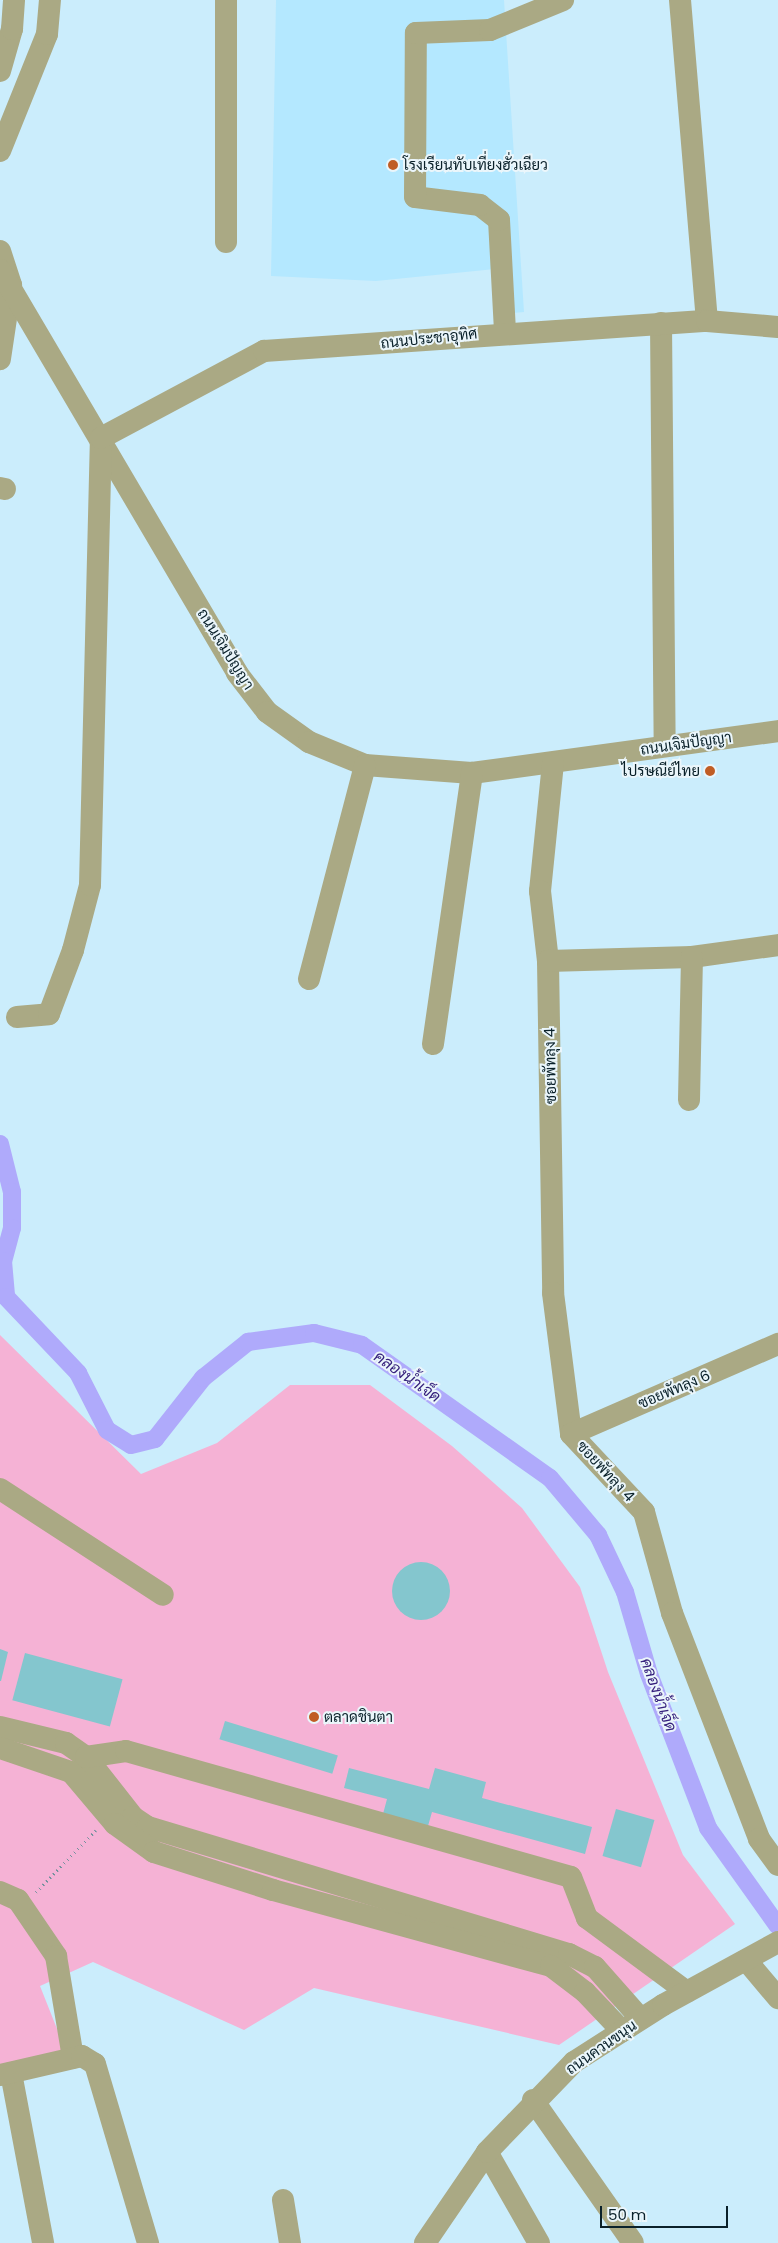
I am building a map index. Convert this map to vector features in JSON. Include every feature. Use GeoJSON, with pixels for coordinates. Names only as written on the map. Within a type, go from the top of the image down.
{"type":"FeatureCollection","features":[{"type":"Feature","properties":{"kind":"street"},"geometry":{"type":"LineString","coordinates":[[0,71],[12,29],[14,0]]}},
{"type":"Feature","properties":{"kind":"street"},"geometry":{"type":"LineString","coordinates":[[0,151],[47,34],[50,0]]}},
{"type":"Feature","properties":{"kind":"street"},"geometry":{"type":"LineString","coordinates":[[226,0],[226,242]]}},
{"type":"Feature","properties":{"kind":"street"},"geometry":{"type":"LineString","coordinates":[[505,331],[499,220],[480,205],[415,197],[416,33],[490,30],[563,0]]}},
{"type":"Feature","properties":{"kind":"street"},"geometry":{"type":"LineString","coordinates":[[680,0],[707,320]]}},
{"type":"Feature","properties":{"kind":"street"},"geometry":{"type":"LineString","coordinates":[[0,251],[5,277],[0,359]]}},
{"type":"Feature","properties":{"kind":"street","name":"ถนนเจิมปัญญา"},"geometry":{"type":"LineString","coordinates":[[5,277],[237,673],[267,712],[309,742],[365,765],[472,773],[553,764],[778,730]]}},
{"type":"Feature","properties":{"kind":"street","name":"ถนนประชาอุทิศ"},"geometry":{"type":"LineString","coordinates":[[101,438],[264,351],[505,331],[707,320],[778,327]]}},
{"type":"Feature","properties":{"kind":"street"},"geometry":{"type":"LineString","coordinates":[[661,323],[665,746]]}},
{"type":"Feature","properties":{"kind":"street"},"geometry":{"type":"LineString","coordinates":[[17,1017],[49,1014],[73,950],[90,885],[101,438]]}},
{"type":"Feature","properties":{"kind":"street","name":"ซอยพัทลุง 4"},"geometry":{"type":"LineString","coordinates":[[553,764],[540,891],[548,961],[553,1293],[571,1434],[644,1512],[672,1613],[759,1839],[778,1865]]}},
{"type":"Feature","properties":{"kind":"street"},"geometry":{"type":"LineString","coordinates":[[309,979],[365,765]]}},
{"type":"Feature","properties":{"kind":"street"},"geometry":{"type":"LineString","coordinates":[[433,1044],[472,773]]}},
{"type":"Feature","properties":{"kind":"street"},"geometry":{"type":"LineString","coordinates":[[548,961],[692,957],[778,945]]}},
{"type":"Feature","properties":{"kind":"street"},"geometry":{"type":"LineString","coordinates":[[689,1100],[692,957]]}},
{"type":"Feature","properties":{"kind":"street","name":"ซอยพัทลุง 6"},"geometry":{"type":"LineString","coordinates":[[571,1434],[778,1344]]}},
{"type":"Feature","properties":{"kind":"street"},"geometry":{"type":"LineString","coordinates":[[0,1489],[163,1595]]}},
{"type":"Feature","properties":{"kind":"street"},"geometry":{"type":"LineString","coordinates":[[0,1726],[66,1743],[86,1757],[117,1811],[171,1837],[276,1868],[555,1958],[622,2031]]}},
{"type":"Feature","properties":{"kind":"street"},"geometry":{"type":"LineString","coordinates":[[0,1748],[72,1772],[117,1811],[154,1852],[273,1890],[596,1967],[641,2019]]}},
{"type":"Feature","properties":{"kind":"street"},"geometry":{"type":"LineString","coordinates":[[86,1757],[126,1751],[571,1878],[587,1918],[687,1992]]}},
{"type":"Feature","properties":{"kind":"street"},"geometry":{"type":"LineString","coordinates":[[273,1890],[276,1868]]}},
{"type":"Feature","properties":{"kind":"street"},"geometry":{"type":"LineString","coordinates":[[0,1892],[22,1906],[56,1956],[73,2058]]}},
{"type":"Feature","properties":{"kind":"street","name":"ถนนควนขนุน"},"geometry":{"type":"LineString","coordinates":[[425,2243],[487,2152],[533,2100],[574,2062],[641,2019],[778,1942]]}},
{"type":"Feature","properties":{"kind":"street"},"geometry":{"type":"LineString","coordinates":[[750,1958],[778,1998]]}},
{"type":"Feature","properties":{"kind":"street"},"geometry":{"type":"LineString","coordinates":[[43,2243],[5,2074],[82,2056],[95,2064],[146,2242]]}},
{"type":"Feature","properties":{"kind":"street"},"geometry":{"type":"LineString","coordinates":[[533,2100],[633,2243]]}},
{"type":"Feature","properties":{"kind":"street"},"geometry":{"type":"LineString","coordinates":[[487,2152],[540,2243]]}},
{"type":"Feature","properties":{"kind":"street"},"geometry":{"type":"LineString","coordinates":[[283,2200],[290,2243]]}},
{"type":"Feature","properties":{"kind":"path"},"geometry":{"type":"LineString","coordinates":[[22,1906],[117,1811]]}},
{"type":"Feature","properties":{"kind":"shaded area","name":"โรงเรียนทับเที่ยงฮั่วเฉียว"},"geometry":{"type":"Polygon","coordinates":[[[276,0],[504,0],[524,312],[503,314],[495,269],[376,281],[271,276],[276,0]]]}},
{"type":"Feature","properties":{"kind":"shaded area","name":"ตลาดชินตา"},"geometry":{"type":"Polygon","coordinates":[[[0,1335],[141,1474],[217,1443],[290,1385],[370,1385],[452,1446],[522,1508],[580,1587],[608,1672],[683,1855],[735,1924],[559,2045],[314,1988],[244,2030],[93,1962],[40,1986],[67,2054],[0,2065],[0,1335]]]}},
{"type":"Feature","properties":{"kind":"building"},"geometry":{"type":"Polygon","coordinates":[[[421,1562],[432,1564],[442,1570],[448,1580],[450,1591],[448,1602],[442,1612],[432,1618],[421,1620],[410,1618],[400,1612],[394,1602],[392,1591],[394,1580],[400,1570],[410,1564],[421,1562]]]}},
{"type":"Feature","properties":{"kind":"building"},"geometry":{"type":"Polygon","coordinates":[[[0,1649],[8,1652],[1,1681],[0,1681],[0,1649]]]}},
{"type":"Feature","properties":{"kind":"building"},"geometry":{"type":"Polygon","coordinates":[[[25,1653],[123,1679],[110,1726],[12,1700],[25,1653]]]}},
{"type":"Feature","properties":{"kind":"building"},"geometry":{"type":"Polygon","coordinates":[[[225,1721],[338,1755],[332,1774],[219,1739],[225,1721]]]}},
{"type":"Feature","properties":{"kind":"building"},"geometry":{"type":"Polygon","coordinates":[[[349,1768],[429,1789],[435,1768],[486,1782],[482,1798],[592,1827],[585,1854],[432,1812],[428,1826],[383,1814],[387,1799],[344,1788],[349,1768]]]}},
{"type":"Feature","properties":{"kind":"building"},"geometry":{"type":"Polygon","coordinates":[[[616,1809],[654,1820],[641,1867],[602,1856],[616,1809]]]}},
{"type":"Feature","properties":{"kind":"waterway","name":"คลองน้ำเจ็ด"},"geometry":{"type":"LineString","coordinates":[[0,1144],[12,1192],[12,1228],[3,1261],[6,1297],[78,1373],[107,1430],[131,1445],[155,1439],[203,1378],[248,1342],[314,1333],[362,1345],[550,1478],[598,1535],[625,1592],[649,1674],[708,1828],[778,1926]]}},
{"type":"Feature","properties":{"kind":"place","name":"โรงเรียนทับเที่ยงฮั่วเฉียว"},"geometry":{"type":"Point","coordinates":[393,165]}},
{"type":"Feature","properties":{"kind":"place","name":"ไปรษณีย์ไทย"},"geometry":{"type":"Point","coordinates":[710,771]}},
{"type":"Feature","properties":{"kind":"place","name":"ตลาดชินตา"},"geometry":{"type":"Point","coordinates":[314,1717]}}]}
